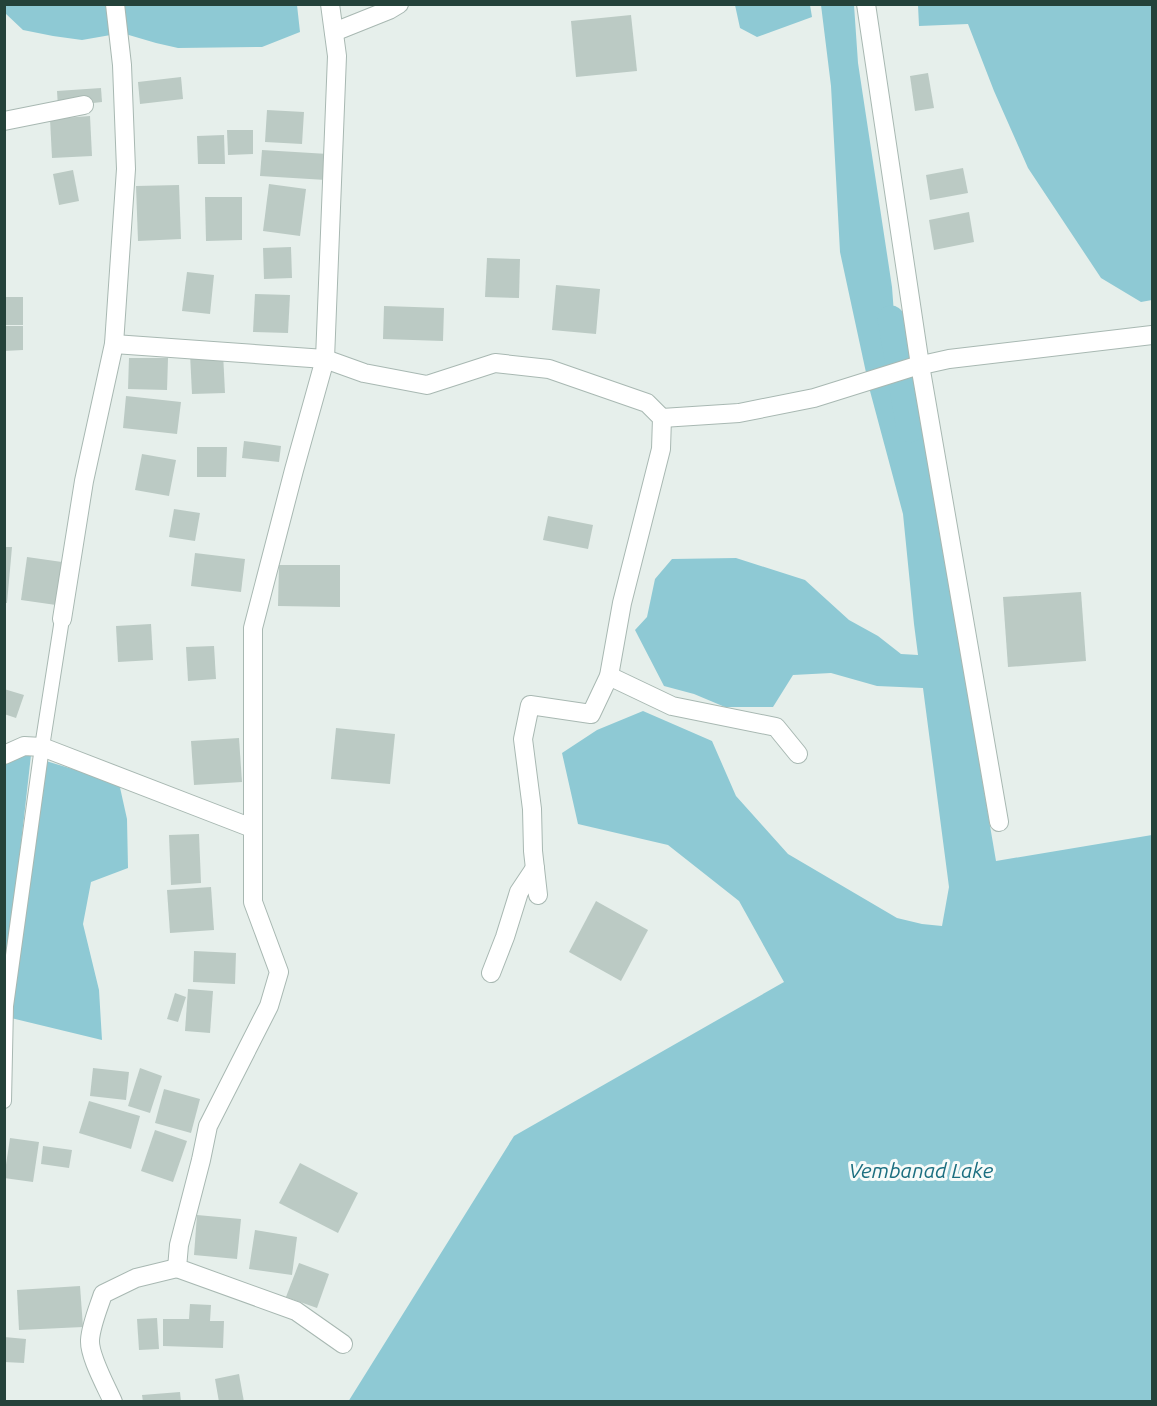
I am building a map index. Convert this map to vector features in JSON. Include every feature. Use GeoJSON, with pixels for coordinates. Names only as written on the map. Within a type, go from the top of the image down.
{"type":"FeatureCollection","features":[{"type":"Feature","properties":{"kind":"street"},"geometry":{"type":"LineString","coordinates":[[62,619],[84,481],[114,344],[126,169],[122,65],[115,4]]}},
{"type":"Feature","properties":{"kind":"street"},"geometry":{"type":"LineString","coordinates":[[177,1268],[179,1245],[208,1126],[269,1006],[279,972],[253,902],[253,628],[325,359],[337,56],[330,4]]}},
{"type":"Feature","properties":{"kind":"street"},"geometry":{"type":"LineString","coordinates":[[334,32],[399,4]]}},
{"type":"Feature","properties":{"kind":"street"},"geometry":{"type":"LineString","coordinates":[[866,4],[917,366],[999,822]]}},
{"type":"Feature","properties":{"kind":"street"},"geometry":{"type":"LineString","coordinates":[[4,121],[84,105]]}},
{"type":"Feature","properties":{"kind":"street"},"geometry":{"type":"LineString","coordinates":[[114,344],[325,359],[364,373],[427,386],[495,363],[549,369],[647,404],[662,418],[740,413],[814,398],[917,366],[950,359],[1152,335]]}},
{"type":"Feature","properties":{"kind":"street"},"geometry":{"type":"LineString","coordinates":[[538,895],[533,851],[532,809],[523,739],[530,705],[591,714],[609,676],[622,603],[661,449],[662,418]]}},
{"type":"Feature","properties":{"kind":"street"},"geometry":{"type":"LineString","coordinates":[[609,676],[672,706],[776,727],[798,754]]}},
{"type":"Feature","properties":{"kind":"street"},"geometry":{"type":"LineString","coordinates":[[4,755],[24,746],[42,747],[252,828]]}},
{"type":"Feature","properties":{"kind":"street"},"geometry":{"type":"LineString","coordinates":[[491,972],[519,892],[535,868]]}},
{"type":"Feature","properties":{"kind":"street"},"geometry":{"type":"LineString","coordinates":[[113,1401],[94,1359],[90,1341],[103,1294],[136,1278],[177,1268],[296,1311],[343,1344]]}},
{"type":"Feature","properties":{"kind":"lane"},"geometry":{"type":"LineString","coordinates":[[4,1101],[6,1006],[62,619]]}},
{"type":"Feature","properties":{"kind":"water"},"geometry":{"type":"Polygon","coordinates":[[[5,4],[297,5],[300,32],[262,47],[178,48],[122,33],[82,40],[23,30],[5,13],[5,4]]]}},
{"type":"Feature","properties":{"kind":"water"},"geometry":{"type":"Polygon","coordinates":[[[735,5],[810,5],[812,17],[757,37],[740,28],[735,5]]]}},
{"type":"Feature","properties":{"kind":"water","name":"Vembanad Lake"},"geometry":{"type":"Polygon","coordinates":[[[821,5],[854,5],[858,63],[892,287],[900,394],[915,393],[996,861],[1152,835],[1152,1401],[348,1402],[514,1136],[784,982],[739,901],[668,845],[578,824],[562,753],[597,730],[643,711],[712,741],[736,796],[788,854],[897,918],[942,926],[949,887],[923,688],[877,686],[831,673],[793,675],[773,707],[725,707],[694,694],[664,686],[635,630],[647,617],[655,579],[672,559],[736,558],[805,580],[849,620],[878,636],[901,654],[918,655],[903,514],[870,391],[840,252],[831,86],[821,5]]]}},
{"type":"Feature","properties":{"kind":"water"},"geometry":{"type":"Polygon","coordinates":[[[918,5],[1152,5],[1152,300],[1141,302],[1101,278],[1028,168],[968,24],[919,26],[918,5]]]}},
{"type":"Feature","properties":{"kind":"water"},"geometry":{"type":"Polygon","coordinates":[[[21,754],[31,755],[5,986],[5,761],[21,754]]]}},
{"type":"Feature","properties":{"kind":"water"},"geometry":{"type":"Polygon","coordinates":[[[46,761],[119,783],[127,819],[128,868],[91,882],[83,924],[99,990],[102,1040],[11,1018],[46,761]]]}},
{"type":"Feature","properties":{"kind":"building"},"geometry":{"type":"Polygon","coordinates":[[[631,15],[637,71],[576,77],[571,21],[631,15]]]}},
{"type":"Feature","properties":{"kind":"building"},"geometry":{"type":"Polygon","coordinates":[[[928,73],[934,108],[915,111],[910,76],[928,73]]]}},
{"type":"Feature","properties":{"kind":"building"},"geometry":{"type":"Polygon","coordinates":[[[181,77],[183,99],[140,104],[138,82],[181,77]]]}},
{"type":"Feature","properties":{"kind":"building"},"geometry":{"type":"Polygon","coordinates":[[[101,88],[102,102],[58,107],[57,91],[101,88]]]}},
{"type":"Feature","properties":{"kind":"building"},"geometry":{"type":"Polygon","coordinates":[[[267,110],[304,112],[302,144],[265,142],[267,110]]]}},
{"type":"Feature","properties":{"kind":"building"},"geometry":{"type":"Polygon","coordinates":[[[90,116],[92,156],[52,158],[50,119],[90,116]]]}},
{"type":"Feature","properties":{"kind":"building"},"geometry":{"type":"Polygon","coordinates":[[[227,130],[253,130],[253,154],[228,155],[227,130]]]}},
{"type":"Feature","properties":{"kind":"building"},"geometry":{"type":"Polygon","coordinates":[[[224,135],[225,164],[198,164],[197,136],[224,135]]]}},
{"type":"Feature","properties":{"kind":"building"},"geometry":{"type":"Polygon","coordinates":[[[262,150],[328,154],[326,180],[260,176],[262,150]]]}},
{"type":"Feature","properties":{"kind":"building"},"geometry":{"type":"Polygon","coordinates":[[[963,168],[968,193],[930,200],[926,175],[963,168]]]}},
{"type":"Feature","properties":{"kind":"building"},"geometry":{"type":"Polygon","coordinates":[[[73,170],[79,201],[59,205],[53,174],[73,170]]]}},
{"type":"Feature","properties":{"kind":"building"},"geometry":{"type":"Polygon","coordinates":[[[269,184],[306,189],[300,236],[263,231],[269,184]]]}},
{"type":"Feature","properties":{"kind":"building"},"geometry":{"type":"Polygon","coordinates":[[[179,185],[181,239],[138,241],[136,186],[179,185]]]}},
{"type":"Feature","properties":{"kind":"building"},"geometry":{"type":"Polygon","coordinates":[[[205,197],[242,197],[242,240],[206,241],[205,197]]]}},
{"type":"Feature","properties":{"kind":"building"},"geometry":{"type":"Polygon","coordinates":[[[969,212],[974,242],[934,250],[929,220],[969,212]]]}},
{"type":"Feature","properties":{"kind":"building"},"geometry":{"type":"Polygon","coordinates":[[[291,247],[292,278],[264,279],[263,248],[291,247]]]}},
{"type":"Feature","properties":{"kind":"building"},"geometry":{"type":"Polygon","coordinates":[[[487,258],[520,259],[519,298],[485,297],[487,258]]]}},
{"type":"Feature","properties":{"kind":"building"},"geometry":{"type":"Polygon","coordinates":[[[187,272],[214,275],[210,314],[182,311],[187,272]]]}},
{"type":"Feature","properties":{"kind":"building"},"geometry":{"type":"Polygon","coordinates":[[[556,285],[600,289],[596,334],[552,330],[556,285]]]}},
{"type":"Feature","properties":{"kind":"building"},"geometry":{"type":"Polygon","coordinates":[[[255,294],[290,295],[288,333],[253,332],[255,294]]]}},
{"type":"Feature","properties":{"kind":"building"},"geometry":{"type":"Polygon","coordinates":[[[4,297],[23,297],[23,325],[4,325],[4,297]]]}},
{"type":"Feature","properties":{"kind":"building"},"geometry":{"type":"Polygon","coordinates":[[[384,306],[444,308],[443,341],[383,339],[384,306]]]}},
{"type":"Feature","properties":{"kind":"building"},"geometry":{"type":"Polygon","coordinates":[[[4,326],[23,326],[23,350],[4,351],[4,326]]]}},
{"type":"Feature","properties":{"kind":"building"},"geometry":{"type":"Polygon","coordinates":[[[223,353],[225,393],[192,394],[190,354],[223,353]]]}},
{"type":"Feature","properties":{"kind":"building"},"geometry":{"type":"Polygon","coordinates":[[[129,358],[168,358],[167,390],[128,389],[129,358]]]}},
{"type":"Feature","properties":{"kind":"building"},"geometry":{"type":"Polygon","coordinates":[[[126,396],[181,402],[177,434],[123,428],[126,396]]]}},
{"type":"Feature","properties":{"kind":"building"},"geometry":{"type":"Polygon","coordinates":[[[244,441],[281,446],[279,462],[242,458],[244,441]]]}},
{"type":"Feature","properties":{"kind":"building"},"geometry":{"type":"Polygon","coordinates":[[[197,447],[227,447],[226,477],[197,477],[197,447]]]}},
{"type":"Feature","properties":{"kind":"building"},"geometry":{"type":"Polygon","coordinates":[[[142,454],[176,460],[169,496],[135,490],[142,454]]]}},
{"type":"Feature","properties":{"kind":"building"},"geometry":{"type":"Polygon","coordinates":[[[174,509],[200,513],[195,541],[169,537],[174,509]]]}},
{"type":"Feature","properties":{"kind":"building"},"geometry":{"type":"Polygon","coordinates":[[[548,516],[593,525],[588,549],[543,540],[548,516]]]}},
{"type":"Feature","properties":{"kind":"building"},"geometry":{"type":"Polygon","coordinates":[[[4,547],[12,547],[7,603],[4,603],[4,547]]]}},
{"type":"Feature","properties":{"kind":"building"},"geometry":{"type":"Polygon","coordinates":[[[195,553],[245,559],[241,592],[191,586],[195,553]]]}},
{"type":"Feature","properties":{"kind":"building"},"geometry":{"type":"Polygon","coordinates":[[[27,557],[62,562],[56,605],[21,600],[27,557]]]}},
{"type":"Feature","properties":{"kind":"building"},"geometry":{"type":"Polygon","coordinates":[[[279,565],[340,565],[340,607],[278,606],[279,565]]]}},
{"type":"Feature","properties":{"kind":"building"},"geometry":{"type":"Polygon","coordinates":[[[1081,592],[1086,661],[1008,667],[1003,597],[1081,592]]]}},
{"type":"Feature","properties":{"kind":"building"},"geometry":{"type":"Polygon","coordinates":[[[151,624],[153,660],[118,662],[116,626],[151,624]]]}},
{"type":"Feature","properties":{"kind":"building"},"geometry":{"type":"Polygon","coordinates":[[[214,646],[216,679],[188,681],[186,647],[214,646]]]}},
{"type":"Feature","properties":{"kind":"building"},"geometry":{"type":"Polygon","coordinates":[[[4,689],[24,695],[16,718],[4,714],[4,689]]]}},
{"type":"Feature","properties":{"kind":"building"},"geometry":{"type":"Polygon","coordinates":[[[336,728],[395,734],[390,784],[331,779],[336,728]]]}},
{"type":"Feature","properties":{"kind":"building"},"geometry":{"type":"Polygon","coordinates":[[[239,738],[242,782],[194,785],[191,741],[239,738]]]}},
{"type":"Feature","properties":{"kind":"building"},"geometry":{"type":"Polygon","coordinates":[[[199,834],[201,883],[171,885],[169,835],[199,834]]]}},
{"type":"Feature","properties":{"kind":"building"},"geometry":{"type":"Polygon","coordinates":[[[211,887],[214,930],[170,933],[167,890],[211,887]]]}},
{"type":"Feature","properties":{"kind":"building"},"geometry":{"type":"Polygon","coordinates":[[[596,901],[648,930],[621,981],[569,952],[596,901]]]}},
{"type":"Feature","properties":{"kind":"building"},"geometry":{"type":"Polygon","coordinates":[[[194,951],[236,953],[235,984],[193,982],[194,951]]]}},
{"type":"Feature","properties":{"kind":"building"},"geometry":{"type":"Polygon","coordinates":[[[188,989],[213,991],[210,1033],[185,1031],[188,989]]]}},
{"type":"Feature","properties":{"kind":"building"},"geometry":{"type":"Polygon","coordinates":[[[175,993],[186,997],[178,1022],[167,1019],[175,993]]]}},
{"type":"Feature","properties":{"kind":"building"},"geometry":{"type":"Polygon","coordinates":[[[93,1068],[129,1072],[126,1100],[90,1096],[93,1068]]]}},
{"type":"Feature","properties":{"kind":"building"},"geometry":{"type":"Polygon","coordinates":[[[140,1068],[162,1076],[150,1113],[128,1106],[140,1068]]]}},
{"type":"Feature","properties":{"kind":"building"},"geometry":{"type":"Polygon","coordinates":[[[164,1089],[200,1099],[191,1133],[155,1123],[164,1089]]]}},
{"type":"Feature","properties":{"kind":"building"},"geometry":{"type":"Polygon","coordinates":[[[89,1101],[140,1116],[131,1149],[79,1133],[89,1101]]]}},
{"type":"Feature","properties":{"kind":"building"},"geometry":{"type":"Polygon","coordinates":[[[155,1130],[187,1141],[173,1182],[141,1171],[155,1130]]]}},
{"type":"Feature","properties":{"kind":"building"},"geometry":{"type":"Polygon","coordinates":[[[10,1138],[39,1142],[33,1182],[4,1178],[10,1138]]]}},
{"type":"Feature","properties":{"kind":"building"},"geometry":{"type":"Polygon","coordinates":[[[43,1146],[72,1150],[69,1168],[41,1164],[43,1146]]]}},
{"type":"Feature","properties":{"kind":"building"},"geometry":{"type":"Polygon","coordinates":[[[300,1163],[358,1193],[338,1233],[279,1203],[300,1163]]]}},
{"type":"Feature","properties":{"kind":"building"},"geometry":{"type":"Polygon","coordinates":[[[197,1215],[241,1219],[237,1259],[194,1255],[197,1215]]]}},
{"type":"Feature","properties":{"kind":"building"},"geometry":{"type":"Polygon","coordinates":[[[255,1230],[297,1237],[292,1275],[249,1269],[255,1230]]]}},
{"type":"Feature","properties":{"kind":"building"},"geometry":{"type":"Polygon","coordinates":[[[299,1263],[329,1274],[317,1308],[286,1297],[299,1263]]]}},
{"type":"Feature","properties":{"kind":"building"},"geometry":{"type":"Polygon","coordinates":[[[80,1286],[83,1327],[19,1330],[17,1290],[80,1286]]]}},
{"type":"Feature","properties":{"kind":"building"},"geometry":{"type":"Polygon","coordinates":[[[190,1304],[211,1305],[210,1321],[224,1321],[223,1348],[163,1346],[163,1319],[189,1319],[190,1304]]]}},
{"type":"Feature","properties":{"kind":"building"},"geometry":{"type":"Polygon","coordinates":[[[157,1318],[159,1349],[139,1350],[137,1319],[157,1318]]]}},
{"type":"Feature","properties":{"kind":"building"},"geometry":{"type":"Polygon","coordinates":[[[4,1337],[26,1339],[24,1363],[4,1362],[4,1337]]]}},
{"type":"Feature","properties":{"kind":"building"},"geometry":{"type":"Polygon","coordinates":[[[239,1374],[244,1402],[219,1402],[215,1379],[239,1374]]]}},
{"type":"Feature","properties":{"kind":"building"},"geometry":{"type":"Polygon","coordinates":[[[180,1392],[181,1402],[143,1402],[142,1395],[180,1392]]]}},
{"type":"Feature","properties":{"kind":"waterway"},"geometry":{"type":"LineString","coordinates":[[891,319],[910,429]]}}]}
